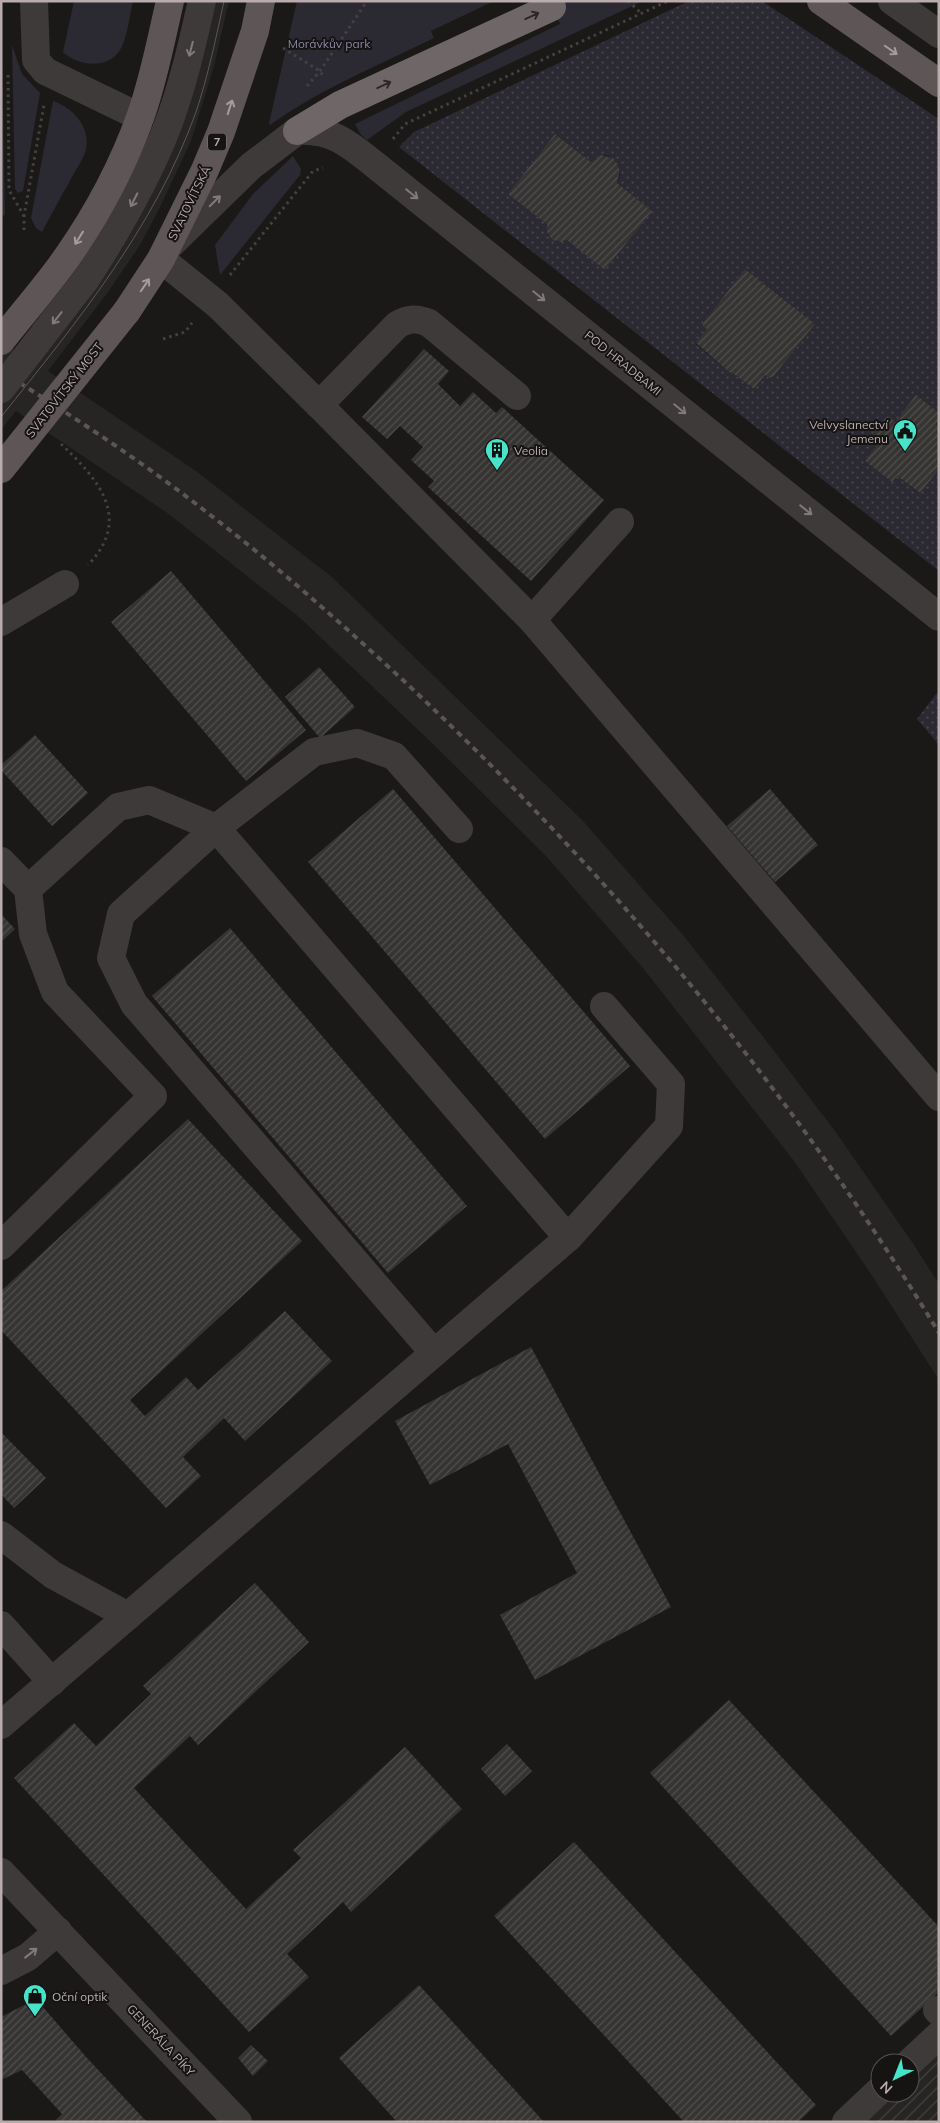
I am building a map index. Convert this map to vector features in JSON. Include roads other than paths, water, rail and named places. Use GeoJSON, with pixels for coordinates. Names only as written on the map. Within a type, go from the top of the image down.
{"type":"FeatureCollection","features":[{"type":"Feature","properties":{"kind":"highway"},"geometry":{"type":"LineString","coordinates":[[297,130],[340,105],[552,7]]}},
{"type":"Feature","properties":{"kind":"main road"},"geometry":{"type":"LineString","coordinates":[[1,341],[64,261],[101,202],[120,164],[140,117],[152,77],[170,1]]}},
{"type":"Feature","properties":{"kind":"main road","name":"SVATOVÍTSKÁ"},"geometry":{"type":"LineString","coordinates":[[127,311],[165,253],[222,132],[255,31],[261,1]]}},
{"type":"Feature","properties":{"kind":"main road"},"geometry":{"type":"LineString","coordinates":[[255,31],[265,1]]}},
{"type":"Feature","properties":{"kind":"main road"},"geometry":{"type":"LineString","coordinates":[[821,1],[939,83]]}},
{"type":"Feature","properties":{"kind":"main road","name":"SVATOVÍTSKÝ MOST"},"geometry":{"type":"LineString","coordinates":[[1,469],[127,311]]}},
{"type":"Feature","properties":{"kind":"street"},"geometry":{"type":"LineString","coordinates":[[34,1],[36,60],[45,71],[140,117]]}},
{"type":"Feature","properties":{"kind":"street"},"geometry":{"type":"LineString","coordinates":[[1,389],[86,278],[127,214],[157,153],[182,82],[202,1]]}},
{"type":"Feature","properties":{"kind":"street"},"geometry":{"type":"LineString","coordinates":[[892,1],[939,34]]}},
{"type":"Feature","properties":{"kind":"street"},"geometry":{"type":"LineString","coordinates":[[921,1],[939,13]]}},
{"type":"Feature","properties":{"kind":"street"},"geometry":{"type":"LineString","coordinates":[[297,130],[251,166],[165,253],[320,405],[532,620],[939,1097]]}},
{"type":"Feature","properties":{"kind":"street","name":"POD HRADBAMI"},"geometry":{"type":"LineString","coordinates":[[297,130],[324,132],[348,143],[939,617]]}},
{"type":"Feature","properties":{"kind":"street"},"geometry":{"type":"LineString","coordinates":[[320,405],[397,325],[407,319],[420,319],[429,323],[517,396]]}},
{"type":"Feature","properties":{"kind":"street"},"geometry":{"type":"LineString","coordinates":[[532,620],[620,522]]}},
{"type":"Feature","properties":{"kind":"street"},"geometry":{"type":"LineString","coordinates":[[1,622],[65,584]]}},
{"type":"Feature","properties":{"kind":"street"},"geometry":{"type":"LineString","coordinates":[[434,1353],[134,1004],[110,958],[121,914],[216,828],[314,752],[357,743],[394,756],[459,829]]}},
{"type":"Feature","properties":{"kind":"street"},"geometry":{"type":"LineString","coordinates":[[28,889],[118,807],[149,800],[216,828],[568,1238]]}},
{"type":"Feature","properties":{"kind":"street"},"geometry":{"type":"LineString","coordinates":[[1,861],[28,889],[33,934],[55,992],[153,1096],[1,1246]]}},
{"type":"Feature","properties":{"kind":"street"},"geometry":{"type":"LineString","coordinates":[[1,1725],[568,1238],[670,1126],[671,1084],[604,1006]]}},
{"type":"Feature","properties":{"kind":"street"},"geometry":{"type":"LineString","coordinates":[[1,1535],[53,1575],[128,1616]]}},
{"type":"Feature","properties":{"kind":"street"},"geometry":{"type":"LineString","coordinates":[[1,1625],[52,1682]]}},
{"type":"Feature","properties":{"kind":"street","name":"GENERÁLA PÍKY"},"geometry":{"type":"LineString","coordinates":[[1,1872],[238,2122]]}},
{"type":"Feature","properties":{"kind":"street"},"geometry":{"type":"LineString","coordinates":[[1,1971],[28,1957],[58,1931]]}},
{"type":"Feature","properties":{"kind":"street"},"geometry":{"type":"LineString","coordinates":[[916,2053],[938,2019]]}},
{"type":"Feature","properties":{"kind":"street"},"geometry":{"type":"LineString","coordinates":[[846,2122],[870,2099]]}},
{"type":"Feature","properties":{"kind":"tram line"},"geometry":{"type":"LineString","coordinates":[[1,417],[112,272],[159,195],[179,154],[196,112],[208,71],[224,1]]}},
{"type":"Feature","properties":{"kind":"railway"},"geometry":{"type":"LineString","coordinates":[[1,371],[133,458],[234,534],[357,639],[481,755],[626,909],[694,989],[760,1072],[823,1157],[883,1244],[939,1333]]}},
{"type":"Feature","properties":{"kind":"place","name":"Velvyslanectví Jemenu"},"geometry":{"type":"Point","coordinates":[905,452]}},
{"type":"Feature","properties":{"kind":"place","name":"Veolia"},"geometry":{"type":"Point","coordinates":[497,471]}},
{"type":"Feature","properties":{"kind":"place","name":"Oční optik"},"geometry":{"type":"Point","coordinates":[35,2017]}},
{"type":"Feature","properties":{"kind":"park label","name":"Morávkův park"},"geometry":{"type":"Point","coordinates":[329,43]}}]}
